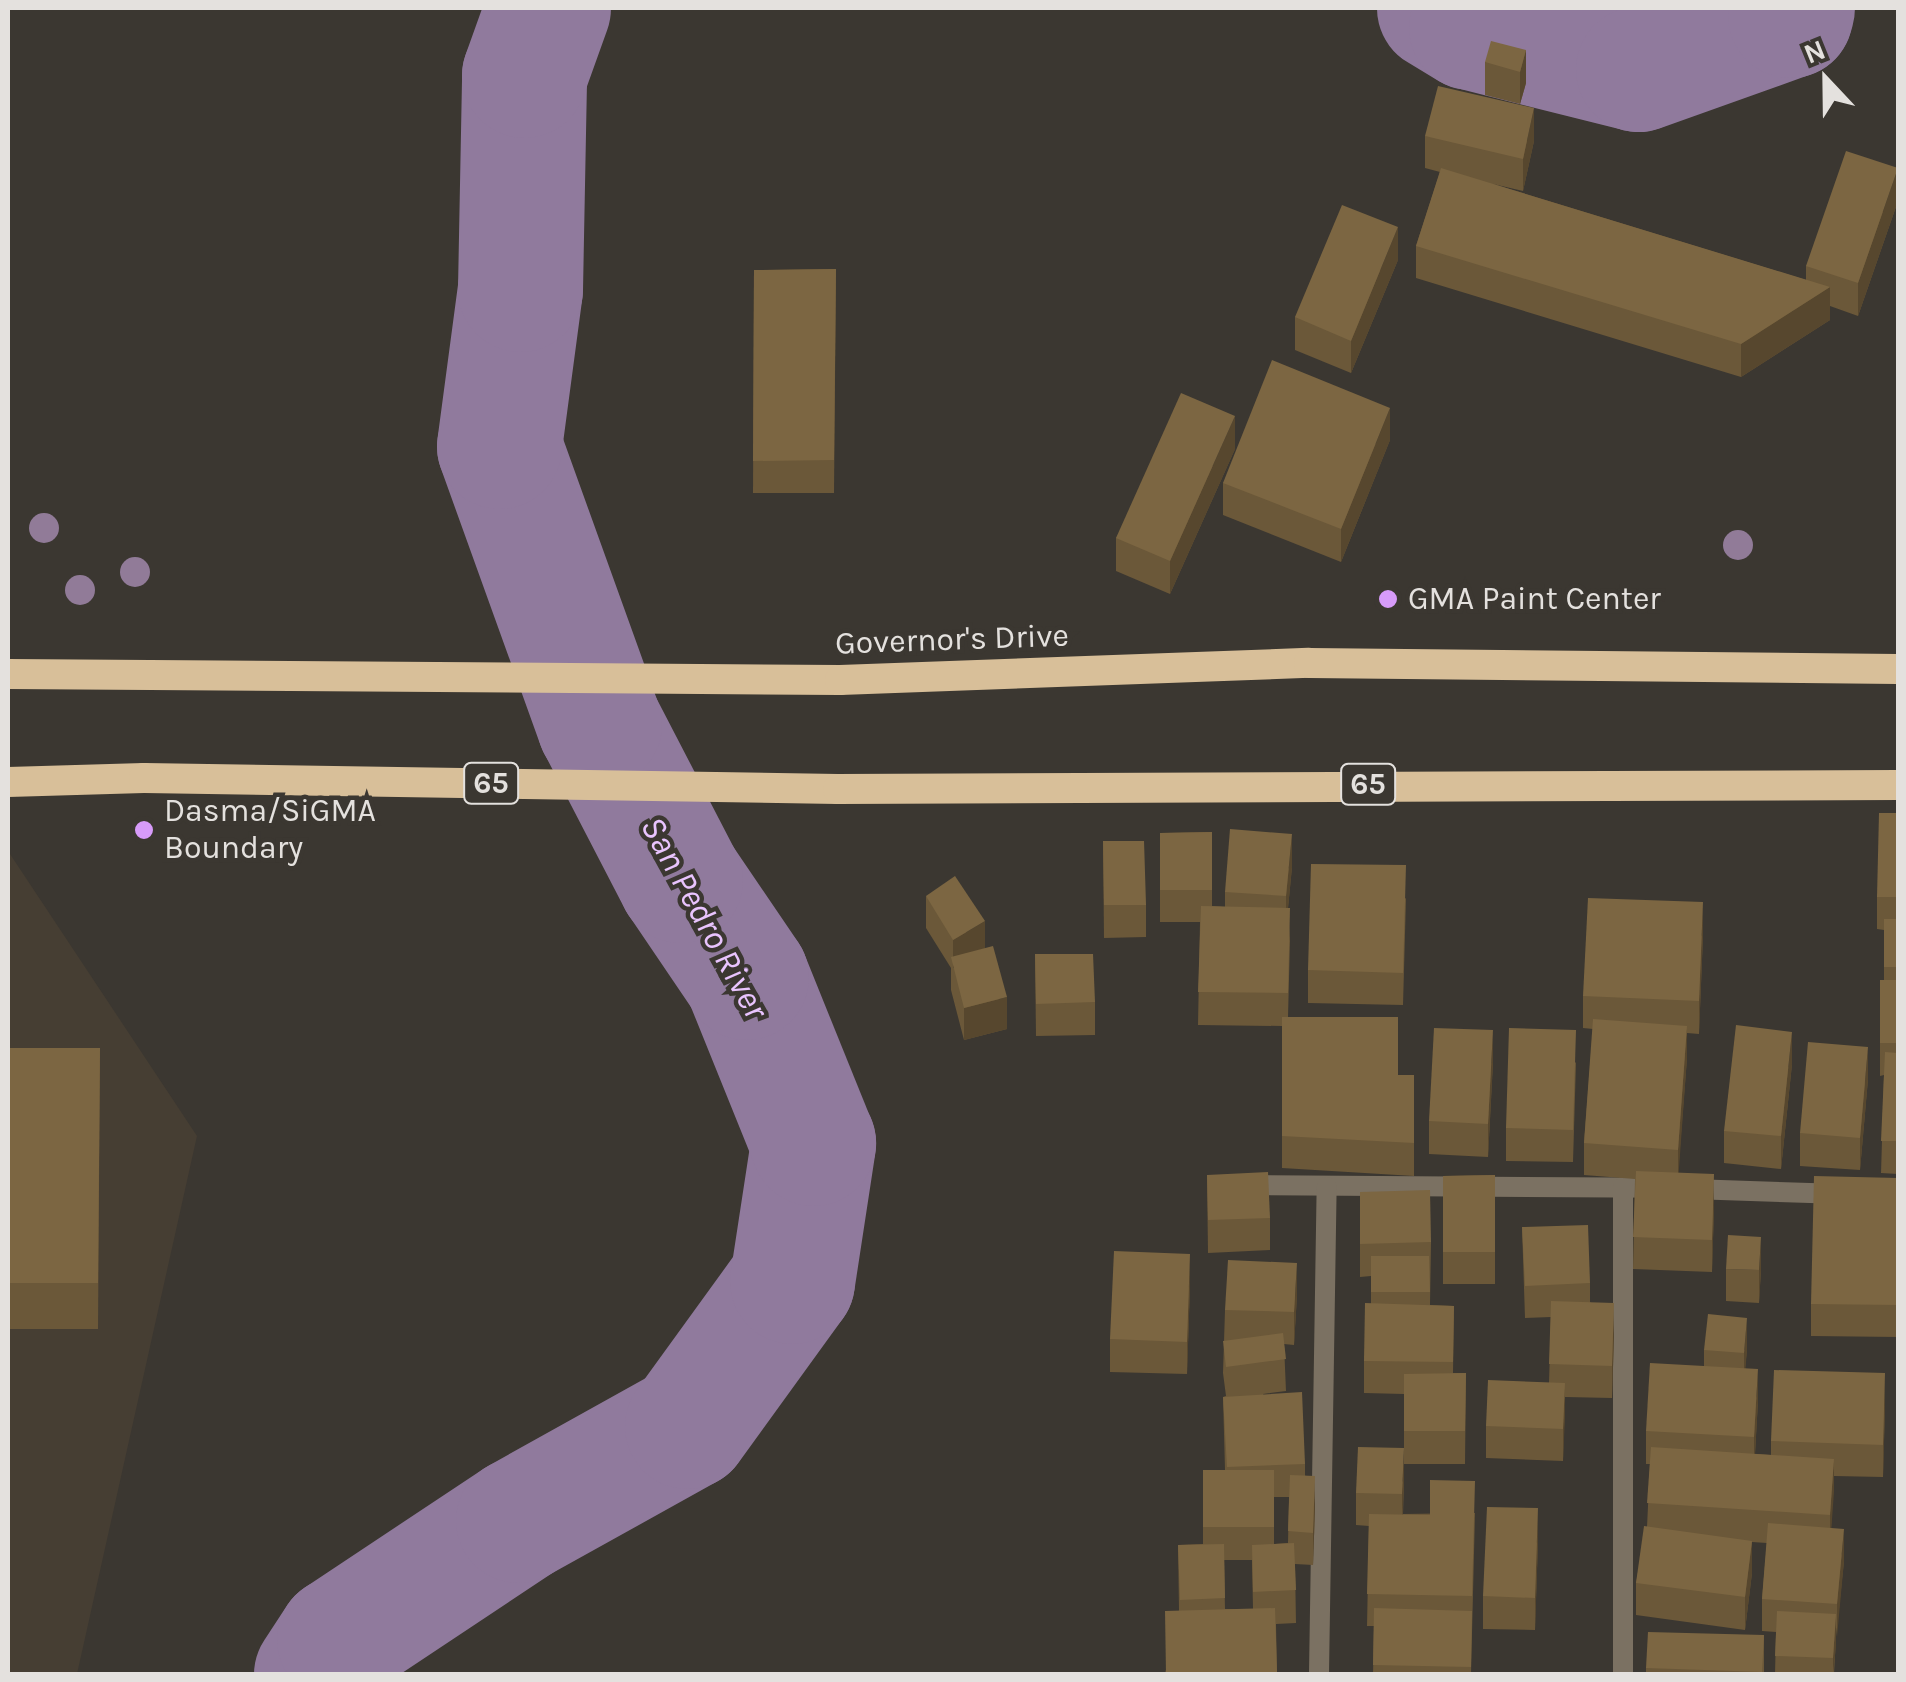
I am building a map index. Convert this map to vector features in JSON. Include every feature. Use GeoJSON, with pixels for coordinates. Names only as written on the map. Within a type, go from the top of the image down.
{"type":"FeatureCollection","features":[{"type":"Feature","properties":{"kind":"highway","name":"Governor's Drive"},"geometry":{"type":"LineString","coordinates":[[8,674],[147,679],[840,680],[1310,663],[1898,669]]}},
{"type":"Feature","properties":{"kind":"highway","name":"65"},"geometry":{"type":"LineString","coordinates":[[8,782],[144,778],[838,789],[1898,786]]}},
{"type":"Feature","properties":{"kind":"street"},"geometry":{"type":"LineString","coordinates":[[1251,1185],[1623,1187],[1859,1195]]}},
{"type":"Feature","properties":{"kind":"street"},"geometry":{"type":"LineString","coordinates":[[1622,1674],[1623,1187]]}},
{"type":"Feature","properties":{"kind":"street"},"geometry":{"type":"LineString","coordinates":[[1319,1674],[1327,1188]]}},
{"type":"Feature","properties":{"kind":"shaded area"},"geometry":{"type":"Polygon","coordinates":[[[8,851],[197,1136],[77,1674],[8,1674],[8,851]]]}},
{"type":"Feature","properties":{"kind":"building"},"geometry":{"type":"Polygon","coordinates":[[[1491,41],[1526,50],[1520,72],[1485,62],[1491,41]]]}},
{"type":"Feature","properties":{"kind":"building"},"geometry":{"type":"Polygon","coordinates":[[[1438,86],[1534,108],[1523,159],[1425,136],[1438,86]]]}},
{"type":"Feature","properties":{"kind":"building"},"geometry":{"type":"Polygon","coordinates":[[[1846,151],[1898,168],[1858,283],[1806,266],[1846,151]]]}},
{"type":"Feature","properties":{"kind":"building"},"geometry":{"type":"Polygon","coordinates":[[[1441,168],[1830,287],[1741,344],[1416,246],[1441,168]]]}},
{"type":"Feature","properties":{"kind":"building"},"geometry":{"type":"Polygon","coordinates":[[[1342,205],[1398,227],[1351,341],[1295,317],[1342,205]]]}},
{"type":"Feature","properties":{"kind":"building"},"geometry":{"type":"Polygon","coordinates":[[[836,269],[834,460],[753,461],[754,270],[836,269]]]}},
{"type":"Feature","properties":{"kind":"building"},"geometry":{"type":"Polygon","coordinates":[[[1272,360],[1390,408],[1341,529],[1223,483],[1272,360]]]}},
{"type":"Feature","properties":{"kind":"building"},"geometry":{"type":"Polygon","coordinates":[[[1181,393],[1235,416],[1170,561],[1116,538],[1181,393]]]}},
{"type":"Feature","properties":{"kind":"building"},"geometry":{"type":"Polygon","coordinates":[[[1879,813],[1898,813],[1898,897],[1877,897],[1879,813]]]}},
{"type":"Feature","properties":{"kind":"building"},"geometry":{"type":"Polygon","coordinates":[[[1230,829],[1292,834],[1286,896],[1225,892],[1230,829]]]}},
{"type":"Feature","properties":{"kind":"building"},"geometry":{"type":"Polygon","coordinates":[[[1212,832],[1212,890],[1160,890],[1160,833],[1212,832]]]}},
{"type":"Feature","properties":{"kind":"building"},"geometry":{"type":"Polygon","coordinates":[[[1103,841],[1144,841],[1146,905],[1104,905],[1103,841]]]}},
{"type":"Feature","properties":{"kind":"building"},"geometry":{"type":"Polygon","coordinates":[[[1311,864],[1406,865],[1403,973],[1308,970],[1311,864]]]}},
{"type":"Feature","properties":{"kind":"building"},"geometry":{"type":"Polygon","coordinates":[[[955,876],[985,921],[953,940],[926,896],[955,876]]]}},
{"type":"Feature","properties":{"kind":"building"},"geometry":{"type":"Polygon","coordinates":[[[1588,898],[1703,902],[1699,1001],[1583,996],[1588,898]]]}},
{"type":"Feature","properties":{"kind":"building"},"geometry":{"type":"Polygon","coordinates":[[[1201,906],[1290,908],[1288,993],[1198,992],[1201,906]]]}},
{"type":"Feature","properties":{"kind":"building"},"geometry":{"type":"Polygon","coordinates":[[[1884,919],[1898,919],[1898,967],[1884,967],[1884,919]]]}},
{"type":"Feature","properties":{"kind":"building"},"geometry":{"type":"Polygon","coordinates":[[[993,946],[1007,997],[964,1008],[951,957],[993,946]]]}},
{"type":"Feature","properties":{"kind":"building"},"geometry":{"type":"Polygon","coordinates":[[[1035,954],[1093,954],[1095,1002],[1036,1004],[1035,954]]]}},
{"type":"Feature","properties":{"kind":"building"},"geometry":{"type":"Polygon","coordinates":[[[1880,980],[1898,980],[1898,1043],[1880,1043],[1880,980]]]}},
{"type":"Feature","properties":{"kind":"building"},"geometry":{"type":"Polygon","coordinates":[[[1282,1017],[1398,1017],[1398,1075],[1414,1075],[1414,1143],[1282,1136],[1282,1017]]]}},
{"type":"Feature","properties":{"kind":"building"},"geometry":{"type":"Polygon","coordinates":[[[1593,1019],[1687,1026],[1678,1150],[1584,1143],[1593,1019]]]}},
{"type":"Feature","properties":{"kind":"building"},"geometry":{"type":"Polygon","coordinates":[[[1736,1025],[1792,1032],[1781,1136],[1724,1131],[1736,1025]]]}},
{"type":"Feature","properties":{"kind":"building"},"geometry":{"type":"Polygon","coordinates":[[[1434,1028],[1493,1030],[1488,1124],[1429,1121],[1434,1028]]]}},
{"type":"Feature","properties":{"kind":"building"},"geometry":{"type":"Polygon","coordinates":[[[1509,1028],[1576,1030],[1573,1130],[1506,1128],[1509,1028]]]}},
{"type":"Feature","properties":{"kind":"building"},"geometry":{"type":"Polygon","coordinates":[[[1808,1042],[1868,1047],[1860,1138],[1800,1133],[1808,1042]]]}},
{"type":"Feature","properties":{"kind":"building"},"geometry":{"type":"Polygon","coordinates":[[[8,1048],[100,1048],[98,1283],[8,1283],[8,1048]]]}},
{"type":"Feature","properties":{"kind":"building"},"geometry":{"type":"Polygon","coordinates":[[[1885,1052],[1898,1053],[1898,1141],[1881,1141],[1885,1052]]]}},
{"type":"Feature","properties":{"kind":"building"},"geometry":{"type":"Polygon","coordinates":[[[1636,1171],[1714,1174],[1712,1240],[1633,1237],[1636,1171]]]}},
{"type":"Feature","properties":{"kind":"building"},"geometry":{"type":"Polygon","coordinates":[[[1268,1172],[1270,1218],[1208,1220],[1207,1175],[1268,1172]]]}},
{"type":"Feature","properties":{"kind":"building"},"geometry":{"type":"Polygon","coordinates":[[[1495,1175],[1495,1252],[1443,1252],[1443,1176],[1495,1175]]]}},
{"type":"Feature","properties":{"kind":"building"},"geometry":{"type":"Polygon","coordinates":[[[1814,1176],[1898,1178],[1898,1305],[1811,1304],[1814,1176]]]}},
{"type":"Feature","properties":{"kind":"building"},"geometry":{"type":"Polygon","coordinates":[[[1430,1190],[1431,1242],[1360,1244],[1360,1192],[1430,1190]]]}},
{"type":"Feature","properties":{"kind":"building"},"geometry":{"type":"Polygon","coordinates":[[[1588,1225],[1590,1283],[1525,1286],[1522,1227],[1588,1225]]]}},
{"type":"Feature","properties":{"kind":"building"},"geometry":{"type":"Polygon","coordinates":[[[1728,1235],[1761,1237],[1759,1270],[1726,1269],[1728,1235]]]}},
{"type":"Feature","properties":{"kind":"building"},"geometry":{"type":"Polygon","coordinates":[[[1114,1251],[1190,1254],[1187,1342],[1110,1339],[1114,1251]]]}},
{"type":"Feature","properties":{"kind":"building"},"geometry":{"type":"Polygon","coordinates":[[[1371,1256],[1429,1256],[1430,1292],[1371,1292],[1371,1256]]]}},
{"type":"Feature","properties":{"kind":"building"},"geometry":{"type":"Polygon","coordinates":[[[1228,1260],[1297,1263],[1294,1312],[1225,1310],[1228,1260]]]}},
{"type":"Feature","properties":{"kind":"building"},"geometry":{"type":"Polygon","coordinates":[[[1551,1301],[1614,1303],[1612,1366],[1549,1364],[1551,1301]]]}},
{"type":"Feature","properties":{"kind":"building"},"geometry":{"type":"Polygon","coordinates":[[[1365,1303],[1454,1306],[1453,1362],[1364,1361],[1365,1303]]]}},
{"type":"Feature","properties":{"kind":"building"},"geometry":{"type":"Polygon","coordinates":[[[1708,1314],[1747,1318],[1744,1353],[1704,1350],[1708,1314]]]}},
{"type":"Feature","properties":{"kind":"building"},"geometry":{"type":"Polygon","coordinates":[[[1283,1333],[1286,1359],[1226,1367],[1223,1341],[1283,1333]]]}},
{"type":"Feature","properties":{"kind":"building"},"geometry":{"type":"Polygon","coordinates":[[[1650,1363],[1758,1369],[1754,1437],[1646,1431],[1650,1363]]]}},
{"type":"Feature","properties":{"kind":"building"},"geometry":{"type":"Polygon","coordinates":[[[1774,1370],[1885,1373],[1883,1445],[1771,1441],[1774,1370]]]}},
{"type":"Feature","properties":{"kind":"building"},"geometry":{"type":"Polygon","coordinates":[[[1466,1373],[1465,1431],[1404,1431],[1404,1374],[1466,1373]]]}},
{"type":"Feature","properties":{"kind":"building"},"geometry":{"type":"Polygon","coordinates":[[[1488,1380],[1565,1383],[1563,1429],[1486,1426],[1488,1380]]]}},
{"type":"Feature","properties":{"kind":"building"},"geometry":{"type":"Polygon","coordinates":[[[1302,1392],[1305,1464],[1227,1467],[1223,1397],[1302,1392]]]}},
{"type":"Feature","properties":{"kind":"building"},"geometry":{"type":"Polygon","coordinates":[[[1358,1447],[1404,1448],[1402,1494],[1356,1493],[1358,1447]]]}},
{"type":"Feature","properties":{"kind":"building"},"geometry":{"type":"Polygon","coordinates":[[[1651,1447],[1834,1459],[1830,1515],[1647,1503],[1651,1447]]]}},
{"type":"Feature","properties":{"kind":"building"},"geometry":{"type":"Polygon","coordinates":[[[1203,1470],[1274,1470],[1274,1527],[1203,1527],[1203,1470]]]}},
{"type":"Feature","properties":{"kind":"building"},"geometry":{"type":"Polygon","coordinates":[[[1290,1475],[1315,1476],[1313,1533],[1288,1531],[1290,1475]]]}},
{"type":"Feature","properties":{"kind":"building"},"geometry":{"type":"Polygon","coordinates":[[[1430,1480],[1475,1481],[1472,1596],[1367,1594],[1369,1514],[1430,1515],[1430,1480]]]}},
{"type":"Feature","properties":{"kind":"building"},"geometry":{"type":"Polygon","coordinates":[[[1487,1507],[1538,1508],[1535,1598],[1483,1596],[1487,1507]]]}},
{"type":"Feature","properties":{"kind":"building"},"geometry":{"type":"Polygon","coordinates":[[[1768,1523],[1844,1529],[1837,1604],[1762,1599],[1768,1523]]]}},
{"type":"Feature","properties":{"kind":"building"},"geometry":{"type":"Polygon","coordinates":[[[1644,1526],[1752,1541],[1745,1597],[1636,1583],[1644,1526]]]}},
{"type":"Feature","properties":{"kind":"building"},"geometry":{"type":"Polygon","coordinates":[[[1294,1543],[1296,1590],[1253,1592],[1252,1545],[1294,1543]]]}},
{"type":"Feature","properties":{"kind":"building"},"geometry":{"type":"Polygon","coordinates":[[[1224,1544],[1225,1598],[1180,1600],[1178,1545],[1224,1544]]]}},
{"type":"Feature","properties":{"kind":"building"},"geometry":{"type":"Polygon","coordinates":[[[1275,1608],[1277,1672],[1166,1674],[1165,1611],[1275,1608]]]}},
{"type":"Feature","properties":{"kind":"building"},"geometry":{"type":"Polygon","coordinates":[[[1374,1608],[1472,1611],[1471,1667],[1373,1665],[1374,1608]]]}},
{"type":"Feature","properties":{"kind":"building"},"geometry":{"type":"Polygon","coordinates":[[[1777,1611],[1836,1614],[1833,1658],[1775,1656],[1777,1611]]]}},
{"type":"Feature","properties":{"kind":"building"},"geometry":{"type":"Polygon","coordinates":[[[1648,1632],[1764,1635],[1762,1672],[1646,1668],[1648,1632]]]}},
{"type":"Feature","properties":{"kind":"waterway","name":"San Pedro River"},"geometry":{"type":"LineString","coordinates":[[316,1674],[339,1639],[518,1520],[687,1426],[792,1281],[813,1143],[746,977],[680,880],[599,724],[499,446],[520,289],[524,75],[548,8]]}},
{"type":"Feature","properties":{"kind":"waterway","name":"San Pedro River"},"geometry":{"type":"LineString","coordinates":[[1439,8],[1471,27],[1638,69],[1790,15],[1792,8]]}},
{"type":"Feature","properties":{"kind":"place","name":"GMA Paint Center"},"geometry":{"type":"Point","coordinates":[1388,599]}},
{"type":"Feature","properties":{"kind":"place","name":"Dasma/SiGMA Boundary"},"geometry":{"type":"Point","coordinates":[144,830]}}]}
